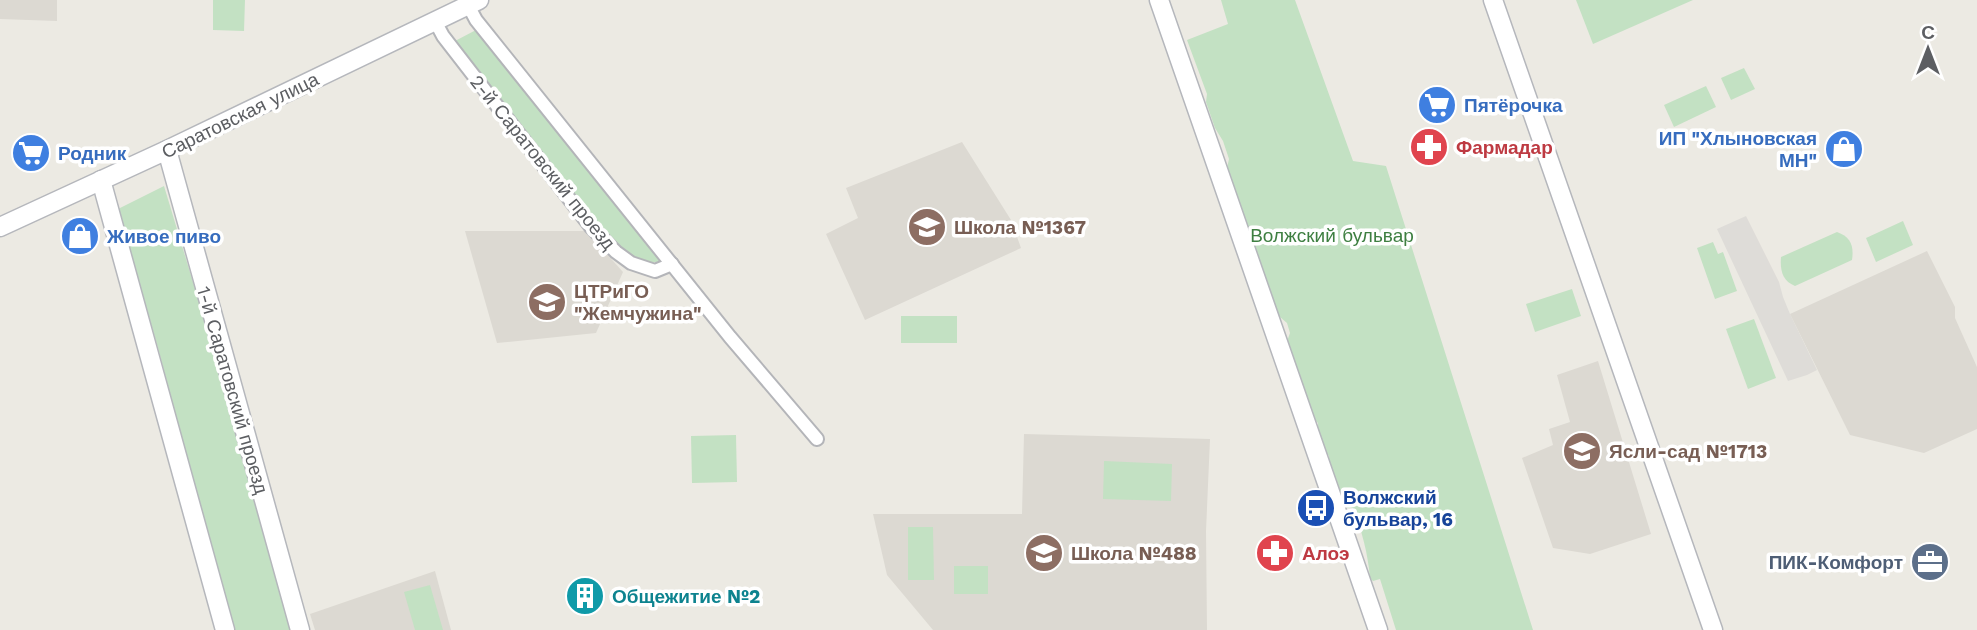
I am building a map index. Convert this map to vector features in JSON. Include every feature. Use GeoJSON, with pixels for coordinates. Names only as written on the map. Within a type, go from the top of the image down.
{"type":"FeatureCollection","features":[{"type":"Feature","properties":{"kind":"street"},"geometry":{"type":"LineString","coordinates":[[1159,0],[1378,630]]}},
{"type":"Feature","properties":{"kind":"street"},"geometry":{"type":"LineString","coordinates":[[1493,0],[1713,630]]}},
{"type":"Feature","properties":{"kind":"street","name":"Саратовская улица"},"geometry":{"type":"LineString","coordinates":[[0,226],[474,3]]}},
{"type":"Feature","properties":{"kind":"street","name":"2-й Саратовский проезд"},"geometry":{"type":"LineString","coordinates":[[474,3],[477,20],[730,337],[817,439]]}},
{"type":"Feature","properties":{"kind":"street","name":"2-й Саратовский проезд"},"geometry":{"type":"LineString","coordinates":[[435,21],[443,36],[607,244],[631,264],[654,271],[672,264]]}},
{"type":"Feature","properties":{"kind":"street","name":"1-й Саратовский проезд"},"geometry":{"type":"LineString","coordinates":[[166,150],[300,630]]}},
{"type":"Feature","properties":{"kind":"street"},"geometry":{"type":"LineString","coordinates":[[101,180],[225,630]]}},
{"type":"Feature","properties":{"kind":"shaded area"},"geometry":{"type":"Polygon","coordinates":[[[0,0],[57,0],[57,21],[0,19],[0,0]]]}},
{"type":"Feature","properties":{"kind":"shaded area","name":"Школа №1367"},"geometry":{"type":"Polygon","coordinates":[[[962,142],[1011,220],[1021,248],[865,320],[826,234],[858,218],[846,188],[962,142]]]}},
{"type":"Feature","properties":{"kind":"shaded area"},"geometry":{"type":"Polygon","coordinates":[[[1746,216],[1779,282],[1790,314],[1817,370],[1807,375],[1788,381],[1717,229],[1746,216]]]}},
{"type":"Feature","properties":{"kind":"shaded area","name":"ЦТРиГО \"Жемчужина\""},"geometry":{"type":"Polygon","coordinates":[[[465,231],[586,231],[623,272],[596,333],[497,343],[465,231]]]}},
{"type":"Feature","properties":{"kind":"shaded area"},"geometry":{"type":"Polygon","coordinates":[[[1927,251],[1955,307],[1955,318],[1977,367],[1977,429],[1924,453],[1850,435],[1790,314],[1927,251]]]}},
{"type":"Feature","properties":{"kind":"shaded area","name":"Ясли-сад №1713"},"geometry":{"type":"Polygon","coordinates":[[[1598,361],[1651,534],[1590,554],[1553,548],[1522,458],[1553,445],[1549,429],[1570,422],[1557,375],[1598,361]]]}},
{"type":"Feature","properties":{"kind":"shaded area","name":"Школа №488"},"geometry":{"type":"Polygon","coordinates":[[[1024,434],[1210,439],[1206,531],[1207,630],[933,630],[887,575],[873,514],[1022,514],[1024,434]]]}},
{"type":"Feature","properties":{"kind":"shaded area"},"geometry":{"type":"Polygon","coordinates":[[[435,571],[451,630],[315,630],[310,614],[435,571]]]}},
{"type":"Feature","properties":{"kind":"green space"},"geometry":{"type":"Polygon","coordinates":[[[213,0],[245,0],[244,31],[213,30],[213,0]]]}},
{"type":"Feature","properties":{"kind":"green space","name":"Волжский бульвар"},"geometry":{"type":"Polygon","coordinates":[[[1221,0],[1295,0],[1353,161],[1386,166],[1533,630],[1396,630],[1380,579],[1373,581],[1370,578],[1362,534],[1353,508],[1345,508],[1328,467],[1329,456],[1318,443],[1318,423],[1305,402],[1305,391],[1285,347],[1290,333],[1287,323],[1273,311],[1248,242],[1248,227],[1227,168],[1229,159],[1215,128],[1206,102],[1207,94],[1187,40],[1228,24],[1221,0]]]}},
{"type":"Feature","properties":{"kind":"green space"},"geometry":{"type":"Polygon","coordinates":[[[1576,0],[1693,0],[1593,44],[1576,0]]]}},
{"type":"Feature","properties":{"kind":"green space"},"geometry":{"type":"Polygon","coordinates":[[[476,30],[662,261],[643,261],[634,257],[598,224],[455,41],[476,30]]]}},
{"type":"Feature","properties":{"kind":"green space"},"geometry":{"type":"Polygon","coordinates":[[[1744,68],[1755,89],[1731,100],[1721,78],[1744,68]]]}},
{"type":"Feature","properties":{"kind":"green space"},"geometry":{"type":"Polygon","coordinates":[[[1706,86],[1716,107],[1674,127],[1664,105],[1706,86]]]}},
{"type":"Feature","properties":{"kind":"green space"},"geometry":{"type":"Polygon","coordinates":[[[164,186],[215,355],[290,630],[233,630],[118,209],[164,186]]]}},
{"type":"Feature","properties":{"kind":"green space"},"geometry":{"type":"Polygon","coordinates":[[[1903,221],[1913,245],[1876,262],[1866,238],[1903,221]]]}},
{"type":"Feature","properties":{"kind":"green space"},"geometry":{"type":"Polygon","coordinates":[[[1837,232],[1850,243],[1852,260],[1795,286],[1787,281],[1782,271],[1781,257],[1837,232]]]}},
{"type":"Feature","properties":{"kind":"green space"},"geometry":{"type":"Polygon","coordinates":[[[1713,242],[1718,254],[1723,252],[1737,291],[1715,299],[1697,248],[1713,242]]]}},
{"type":"Feature","properties":{"kind":"green space"},"geometry":{"type":"Polygon","coordinates":[[[1572,289],[1581,316],[1535,332],[1526,304],[1572,289]]]}},
{"type":"Feature","properties":{"kind":"green space"},"geometry":{"type":"Polygon","coordinates":[[[901,316],[957,316],[957,343],[901,343],[901,316]]]}},
{"type":"Feature","properties":{"kind":"green space"},"geometry":{"type":"Polygon","coordinates":[[[1754,319],[1776,378],[1748,389],[1726,329],[1754,319]]]}},
{"type":"Feature","properties":{"kind":"green space"},"geometry":{"type":"Polygon","coordinates":[[[736,435],[737,482],[692,483],[691,436],[736,435]]]}},
{"type":"Feature","properties":{"kind":"green space"},"geometry":{"type":"Polygon","coordinates":[[[1104,461],[1172,464],[1171,501],[1103,499],[1104,461]]]}},
{"type":"Feature","properties":{"kind":"green space"},"geometry":{"type":"Polygon","coordinates":[[[908,527],[933,527],[934,580],[908,580],[908,527]]]}},
{"type":"Feature","properties":{"kind":"green space"},"geometry":{"type":"Polygon","coordinates":[[[954,566],[988,566],[988,594],[954,594],[954,566]]]}},
{"type":"Feature","properties":{"kind":"green space"},"geometry":{"type":"Polygon","coordinates":[[[430,585],[443,630],[415,630],[404,592],[430,585]]]}},
{"type":"Feature","properties":{"kind":"place","name":"Пятёрочка"},"geometry":{"type":"Point","coordinates":[1437,105]}},
{"type":"Feature","properties":{"kind":"place","name":"Фармадар"},"geometry":{"type":"Point","coordinates":[1429,147]}},
{"type":"Feature","properties":{"kind":"place","name":"ИП \"Хлыновская МН\""},"geometry":{"type":"Point","coordinates":[1844,149]}},
{"type":"Feature","properties":{"kind":"place","name":"Родник"},"geometry":{"type":"Point","coordinates":[31,153]}},
{"type":"Feature","properties":{"kind":"place","name":"Школа №1367"},"geometry":{"type":"Point","coordinates":[927,227]}},
{"type":"Feature","properties":{"kind":"place","name":"Живое пиво"},"geometry":{"type":"Point","coordinates":[80,236]}},
{"type":"Feature","properties":{"kind":"place","name":"ЦТРиГО \"Жемчужина\""},"geometry":{"type":"Point","coordinates":[547,302]}},
{"type":"Feature","properties":{"kind":"place","name":"Ясли-сад №1713"},"geometry":{"type":"Point","coordinates":[1582,451]}},
{"type":"Feature","properties":{"kind":"place","name":"Волжский бульвар, 16"},"geometry":{"type":"Point","coordinates":[1316,508]}},
{"type":"Feature","properties":{"kind":"place","name":"Школа №488"},"geometry":{"type":"Point","coordinates":[1044,553]}},
{"type":"Feature","properties":{"kind":"place","name":"Алоэ"},"geometry":{"type":"Point","coordinates":[1275,553]}},
{"type":"Feature","properties":{"kind":"place","name":"ПИК-Комфорт"},"geometry":{"type":"Point","coordinates":[1930,562]}},
{"type":"Feature","properties":{"kind":"place","name":"Общежитие №2"},"geometry":{"type":"Point","coordinates":[585,596]}}]}
